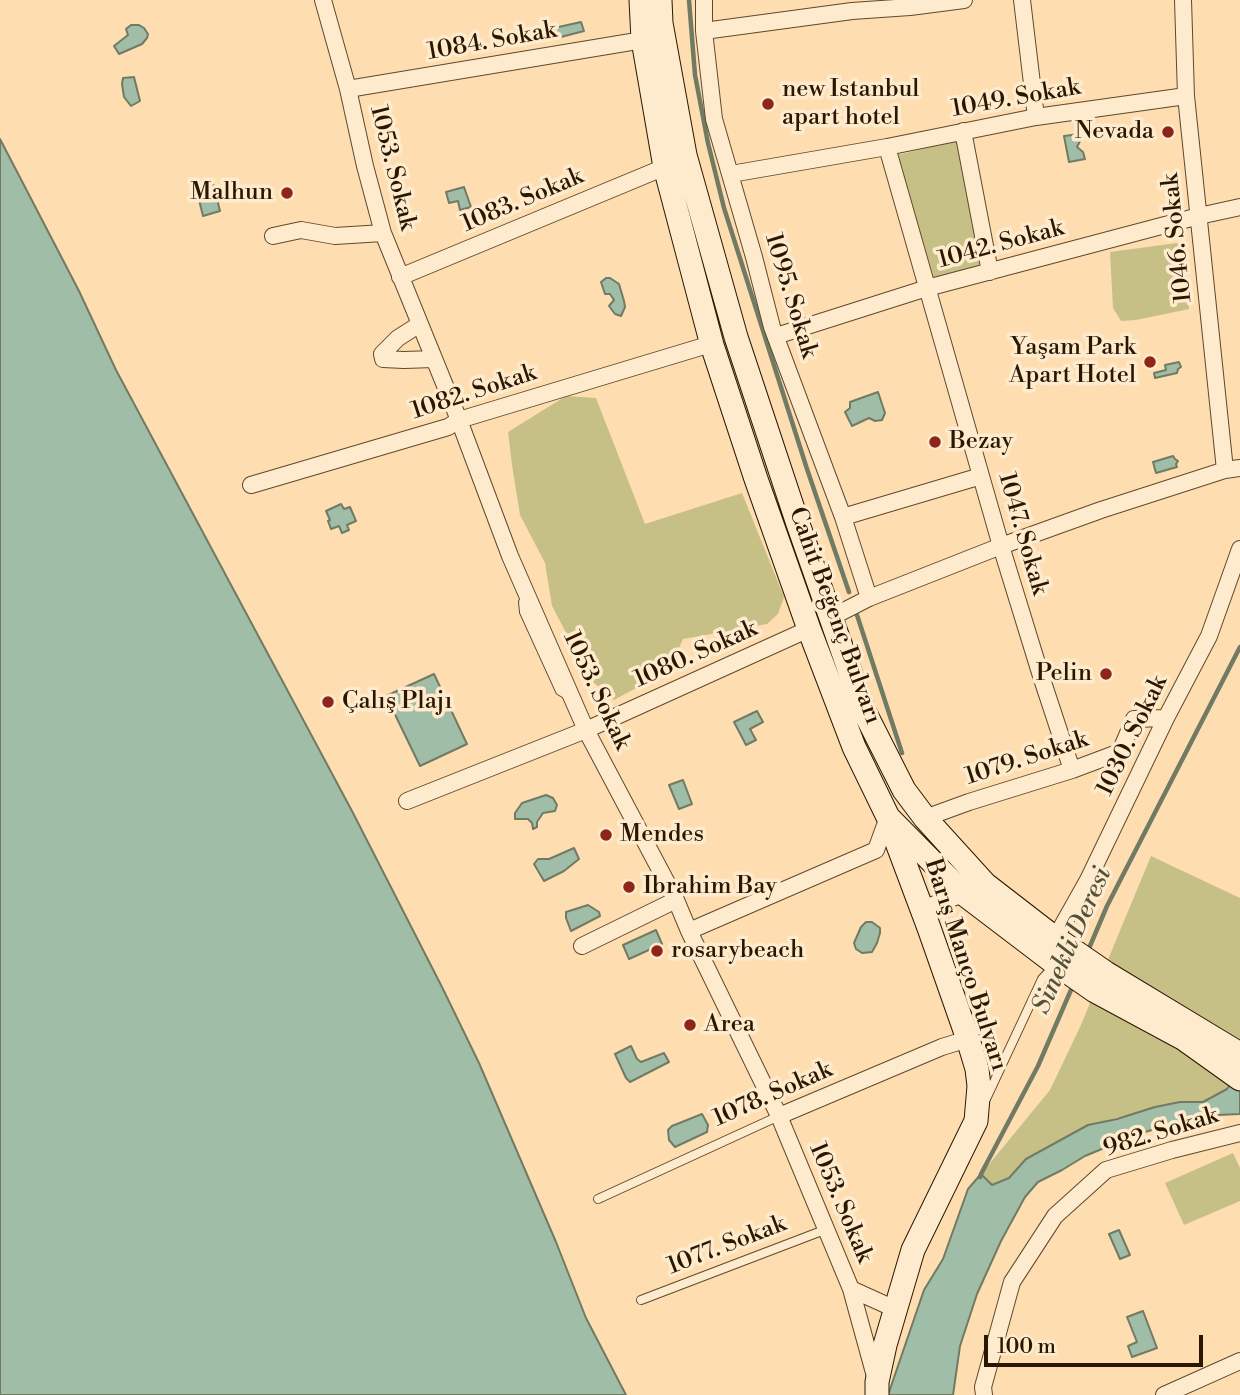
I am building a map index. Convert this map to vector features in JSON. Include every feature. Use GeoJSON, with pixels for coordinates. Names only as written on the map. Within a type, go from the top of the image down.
{"type":"FeatureCollection","features":[{"type":"Feature","properties":{"kind":"main road","name":"Cahit Beğenç Bulvarı"},"geometry":{"type":"LineString","coordinates":[[640,0],[643,40],[665,167],[712,345],[808,629],[854,747],[888,817],[964,894],[1184,1039],[1237,1068]]}},
{"type":"Feature","properties":{"kind":"main road","name":"Cahit Beğenç Bulvarı"},"geometry":{"type":"LineString","coordinates":[[660,0],[661,23],[685,155],[736,337],[863,709],[904,790],[925,818],[985,884],[1051,935],[1064,961]]}},
{"type":"Feature","properties":{"kind":"main road"},"geometry":{"type":"LineString","coordinates":[[888,817],[904,790]]}},
{"type":"Feature","properties":{"kind":"main road","name":"Barış Manço Bulvarı"},"geometry":{"type":"LineString","coordinates":[[877,1389],[885,1345],[913,1250],[976,1121],[979,1086],[968,1039],[888,817]]}},
{"type":"Feature","properties":{"kind":"street","name":"1053. Sokak"},"geometry":{"type":"LineString","coordinates":[[323,0],[383,233],[459,420],[510,556],[586,730],[676,900],[779,1116],[851,1289],[877,1389]]}},
{"type":"Feature","properties":{"kind":"street","name":"1095. Sokak"},"geometry":{"type":"LineString","coordinates":[[704,0],[704,32],[714,119],[772,327],[843,517],[869,598]]}},
{"type":"Feature","properties":{"kind":"street"},"geometry":{"type":"LineString","coordinates":[[704,32],[851,6],[911,7],[964,0]]}},
{"type":"Feature","properties":{"kind":"street"},"geometry":{"type":"LineString","coordinates":[[1022,0],[1036,117]]}},
{"type":"Feature","properties":{"kind":"street","name":"1046. Sokak"},"geometry":{"type":"LineString","coordinates":[[1183,0],[1186,96],[1199,216],[1233,469]]}},
{"type":"Feature","properties":{"kind":"street","name":"1084. Sokak"},"geometry":{"type":"LineString","coordinates":[[348,89],[643,40]]}},
{"type":"Feature","properties":{"kind":"street","name":"1049. Sokak"},"geometry":{"type":"LineString","coordinates":[[731,174],[887,147],[1036,117],[1186,96]]}},
{"type":"Feature","properties":{"kind":"street"},"geometry":{"type":"LineString","coordinates":[[963,131],[990,272]]}},
{"type":"Feature","properties":{"kind":"street","name":"1047. Sokak"},"geometry":{"type":"LineString","coordinates":[[887,147],[1001,546],[1072,770]]}},
{"type":"Feature","properties":{"kind":"street","name":"1083. Sokak"},"geometry":{"type":"LineString","coordinates":[[400,277],[665,167]]}},
{"type":"Feature","properties":{"kind":"street","name":"1042. Sokak"},"geometry":{"type":"LineString","coordinates":[[776,336],[927,288],[1240,207]]}},
{"type":"Feature","properties":{"kind":"street"},"geometry":{"type":"LineString","coordinates":[[273,236],[301,230],[335,236],[383,233]]}},
{"type":"Feature","properties":{"kind":"street"},"geometry":{"type":"LineString","coordinates":[[421,324],[398,338],[382,354],[383,359],[434,359]]}},
{"type":"Feature","properties":{"kind":"street","name":"1082. Sokak"},"geometry":{"type":"LineString","coordinates":[[251,485],[448,427],[459,420],[701,346],[712,345]]}},
{"type":"Feature","properties":{"kind":"street"},"geometry":{"type":"LineString","coordinates":[[832,617],[869,598],[1001,546],[1101,510],[1233,469]]}},
{"type":"Feature","properties":{"kind":"street"},"geometry":{"type":"LineString","coordinates":[[843,517],[981,476]]}},
{"type":"Feature","properties":{"kind":"street","name":"1030. Sokak"},"geometry":{"type":"LineString","coordinates":[[1051,935],[1061,928],[1088,880],[1209,636],[1240,549]]}},
{"type":"Feature","properties":{"kind":"street","name":"1080. Sokak"},"geometry":{"type":"LineString","coordinates":[[407,801],[586,730],[808,629]]}},
{"type":"Feature","properties":{"kind":"street","name":"1079. Sokak"},"geometry":{"type":"LineString","coordinates":[[925,818],[1120,752],[1134,719],[1167,718]]}},
{"type":"Feature","properties":{"kind":"street"},"geometry":{"type":"LineString","coordinates":[[689,932],[876,850],[888,817]]}},
{"type":"Feature","properties":{"kind":"street"},"geometry":{"type":"LineString","coordinates":[[921,909],[964,894]]}},
{"type":"Feature","properties":{"kind":"street"},"geometry":{"type":"LineString","coordinates":[[582,946],[676,900]]}},
{"type":"Feature","properties":{"kind":"street","name":"1078. Sokak"},"geometry":{"type":"LineString","coordinates":[[779,1116],[942,1047],[968,1039]]}},
{"type":"Feature","properties":{"kind":"street","name":"982. Sokak"},"geometry":{"type":"LineString","coordinates":[[984,1395],[1012,1282],[1055,1216],[1106,1170],[1240,1133]]}},
{"type":"Feature","properties":{"kind":"street"},"geometry":{"type":"LineString","coordinates":[[851,1289],[895,1309]]}},
{"type":"Feature","properties":{"kind":"street"},"geometry":{"type":"LineString","coordinates":[[1164,1395],[1240,1361]]}},
{"type":"Feature","properties":{"kind":"lane"},"geometry":{"type":"LineString","coordinates":[[976,1121],[1042,979],[1064,961]]}},
{"type":"Feature","properties":{"kind":"lane","name":"1078. Sokak"},"geometry":{"type":"LineString","coordinates":[[598,1199],[779,1116]]}},
{"type":"Feature","properties":{"kind":"lane","name":"1077. Sokak"},"geometry":{"type":"LineString","coordinates":[[640,1300],[827,1229]]}},
{"type":"Feature","properties":{"kind":"shaded area"},"geometry":{"type":"Polygon","coordinates":[[[581,22],[584,31],[557,38],[554,28],[581,22]]]}},
{"type":"Feature","properties":{"kind":"shaded area"},"geometry":{"type":"Polygon","coordinates":[[[131,25],[144,28],[148,34],[147,38],[142,44],[119,54],[114,46],[128,35],[126,29],[131,25]]]}},
{"type":"Feature","properties":{"kind":"shaded area"},"geometry":{"type":"Polygon","coordinates":[[[134,77],[140,101],[131,106],[124,97],[122,84],[123,78],[134,77]]]}},
{"type":"Feature","properties":{"kind":"shaded area"},"geometry":{"type":"Polygon","coordinates":[[[1080,134],[1077,147],[1083,152],[1085,159],[1069,162],[1064,136],[1080,134]]]}},
{"type":"Feature","properties":{"kind":"shaded area"},"geometry":{"type":"Polygon","coordinates":[[[0,139],[79,291],[116,370],[352,811],[442,987],[479,1063],[586,1318],[626,1395],[0,1395],[0,139]]]}},
{"type":"Feature","properties":{"kind":"shaded area"},"geometry":{"type":"Polygon","coordinates":[[[957,141],[982,265],[934,278],[897,155],[957,141]]]}},
{"type":"Feature","properties":{"kind":"shaded area"},"geometry":{"type":"Polygon","coordinates":[[[213,183],[220,211],[203,216],[196,188],[213,183]]]}},
{"type":"Feature","properties":{"kind":"shaded area"},"geometry":{"type":"Polygon","coordinates":[[[464,187],[471,207],[460,210],[458,201],[449,203],[446,192],[464,187]]]}},
{"type":"Feature","properties":{"kind":"shaded area"},"geometry":{"type":"Polygon","coordinates":[[[1177,243],[1185,249],[1189,309],[1121,321],[1113,308],[1110,252],[1177,243]]]}},
{"type":"Feature","properties":{"kind":"shaded area"},"geometry":{"type":"Polygon","coordinates":[[[606,278],[619,284],[625,307],[621,316],[615,314],[609,306],[614,300],[610,294],[605,294],[601,282],[606,278]]]}},
{"type":"Feature","properties":{"kind":"shaded area"},"geometry":{"type":"Polygon","coordinates":[[[1179,362],[1181,367],[1177,373],[1155,378],[1154,373],[1166,370],[1165,365],[1179,362]]]}},
{"type":"Feature","properties":{"kind":"shaded area"},"geometry":{"type":"Polygon","coordinates":[[[878,392],[885,413],[882,420],[869,418],[852,426],[845,412],[850,408],[850,402],[878,392]]]}},
{"type":"Feature","properties":{"kind":"shaded area"},"geometry":{"type":"Polygon","coordinates":[[[566,396],[596,398],[645,524],[742,493],[784,597],[778,614],[767,624],[683,639],[669,670],[614,700],[591,680],[552,606],[545,563],[520,515],[512,465],[508,432],[566,396]]]}},
{"type":"Feature","properties":{"kind":"shaded area"},"geometry":{"type":"Polygon","coordinates":[[[1173,456],[1178,461],[1177,467],[1156,473],[1153,462],[1173,456]]]}},
{"type":"Feature","properties":{"kind":"shaded area"},"geometry":{"type":"Polygon","coordinates":[[[341,504],[344,509],[350,507],[356,521],[347,525],[349,530],[342,533],[339,526],[331,529],[326,511],[341,504]]]}},
{"type":"Feature","properties":{"kind":"shaded area"},"geometry":{"type":"Polygon","coordinates":[[[434,674],[467,744],[420,766],[386,696],[434,674]]]}},
{"type":"Feature","properties":{"kind":"shaded area"},"geometry":{"type":"Polygon","coordinates":[[[757,711],[763,722],[750,729],[756,740],[746,745],[734,722],[757,711]]]}},
{"type":"Feature","properties":{"kind":"shaded area"},"geometry":{"type":"Polygon","coordinates":[[[683,780],[692,804],[679,809],[669,785],[683,780]]]}},
{"type":"Feature","properties":{"kind":"shaded area"},"geometry":{"type":"Polygon","coordinates":[[[546,795],[553,798],[557,805],[555,811],[543,813],[537,827],[533,829],[528,819],[515,819],[515,813],[522,803],[546,795]]]}},
{"type":"Feature","properties":{"kind":"shaded area"},"geometry":{"type":"Polygon","coordinates":[[[574,848],[579,859],[564,871],[544,881],[534,864],[538,859],[549,859],[574,848]]]}},
{"type":"Feature","properties":{"kind":"shaded area"},"geometry":{"type":"Polygon","coordinates":[[[1151,856],[1240,898],[1240,1085],[1203,1102],[1180,1102],[1088,1125],[1026,1159],[1009,1178],[992,1185],[981,1174],[1050,1090],[1080,1027],[1151,856]]]}},
{"type":"Feature","properties":{"kind":"shaded area"},"geometry":{"type":"Polygon","coordinates":[[[588,905],[599,912],[600,916],[571,931],[566,912],[588,905]]]}},
{"type":"Feature","properties":{"kind":"shaded area"},"geometry":{"type":"Polygon","coordinates":[[[866,922],[872,922],[880,928],[880,933],[872,952],[862,953],[856,949],[854,943],[866,922]]]}},
{"type":"Feature","properties":{"kind":"shaded area"},"geometry":{"type":"Polygon","coordinates":[[[656,930],[662,944],[629,959],[623,945],[656,930]]]}},
{"type":"Feature","properties":{"kind":"shaded area"},"geometry":{"type":"Polygon","coordinates":[[[631,1046],[641,1062],[664,1053],[669,1062],[630,1082],[615,1054],[631,1046]]]}},
{"type":"Feature","properties":{"kind":"shaded area"},"geometry":{"type":"Polygon","coordinates":[[[1240,1081],[1240,1114],[1195,1116],[1133,1136],[1085,1156],[1038,1182],[1025,1197],[1001,1241],[977,1294],[960,1346],[953,1395],[888,1395],[924,1290],[943,1259],[968,1189],[981,1174],[992,1185],[1009,1178],[1026,1159],[1088,1125],[1180,1102],[1203,1102],[1240,1081]]]}},
{"type":"Feature","properties":{"kind":"shaded area"},"geometry":{"type":"Polygon","coordinates":[[[702,1114],[708,1125],[707,1132],[675,1147],[669,1140],[668,1130],[702,1114]]]}},
{"type":"Feature","properties":{"kind":"shaded area"},"geometry":{"type":"Polygon","coordinates":[[[1233,1153],[1240,1168],[1240,1201],[1184,1225],[1165,1183],[1233,1153]]]}},
{"type":"Feature","properties":{"kind":"shaded area"},"geometry":{"type":"Polygon","coordinates":[[[1119,1230],[1130,1255],[1120,1259],[1109,1234],[1119,1230]]]}},
{"type":"Feature","properties":{"kind":"shaded area"},"geometry":{"type":"Polygon","coordinates":[[[1143,1311],[1157,1348],[1132,1357],[1128,1346],[1137,1342],[1127,1317],[1143,1311]]]}},
{"type":"Feature","properties":{"kind":"waterway"},"geometry":{"type":"LineString","coordinates":[[689,0],[695,75],[724,208],[849,592]]}},
{"type":"Feature","properties":{"kind":"waterway"},"geometry":{"type":"LineString","coordinates":[[857,615],[902,753]]}},
{"type":"Feature","properties":{"kind":"waterway","name":"Sinekli Deresi"},"geometry":{"type":"LineString","coordinates":[[1087,953],[1107,906],[1240,647]]}},
{"type":"Feature","properties":{"kind":"waterway","name":"Sinekli Deresi"},"geometry":{"type":"LineString","coordinates":[[980,1177],[1038,1066],[1074,983]]}},
{"type":"Feature","properties":{"kind":"place","name":"new Istanbul apart hotel"},"geometry":{"type":"Point","coordinates":[768,104]}},
{"type":"Feature","properties":{"kind":"place","name":"Nevada"},"geometry":{"type":"Point","coordinates":[1168,132]}},
{"type":"Feature","properties":{"kind":"place","name":"Malhun"},"geometry":{"type":"Point","coordinates":[287,193]}},
{"type":"Feature","properties":{"kind":"place","name":"Yaşam Park Apart Hotel"},"geometry":{"type":"Point","coordinates":[1150,362]}},
{"type":"Feature","properties":{"kind":"place","name":"Bezay"},"geometry":{"type":"Point","coordinates":[935,442]}},
{"type":"Feature","properties":{"kind":"place","name":"Pelin"},"geometry":{"type":"Point","coordinates":[1106,674]}},
{"type":"Feature","properties":{"kind":"place","name":"Çalış Plajı"},"geometry":{"type":"Point","coordinates":[328,702]}},
{"type":"Feature","properties":{"kind":"place","name":"Mendes"},"geometry":{"type":"Point","coordinates":[606,835]}},
{"type":"Feature","properties":{"kind":"place","name":"Ibrahim Bay"},"geometry":{"type":"Point","coordinates":[629,887]}},
{"type":"Feature","properties":{"kind":"place","name":"rosarybeach"},"geometry":{"type":"Point","coordinates":[657,951]}},
{"type":"Feature","properties":{"kind":"place","name":"Area"},"geometry":{"type":"Point","coordinates":[690,1025]}}]}
